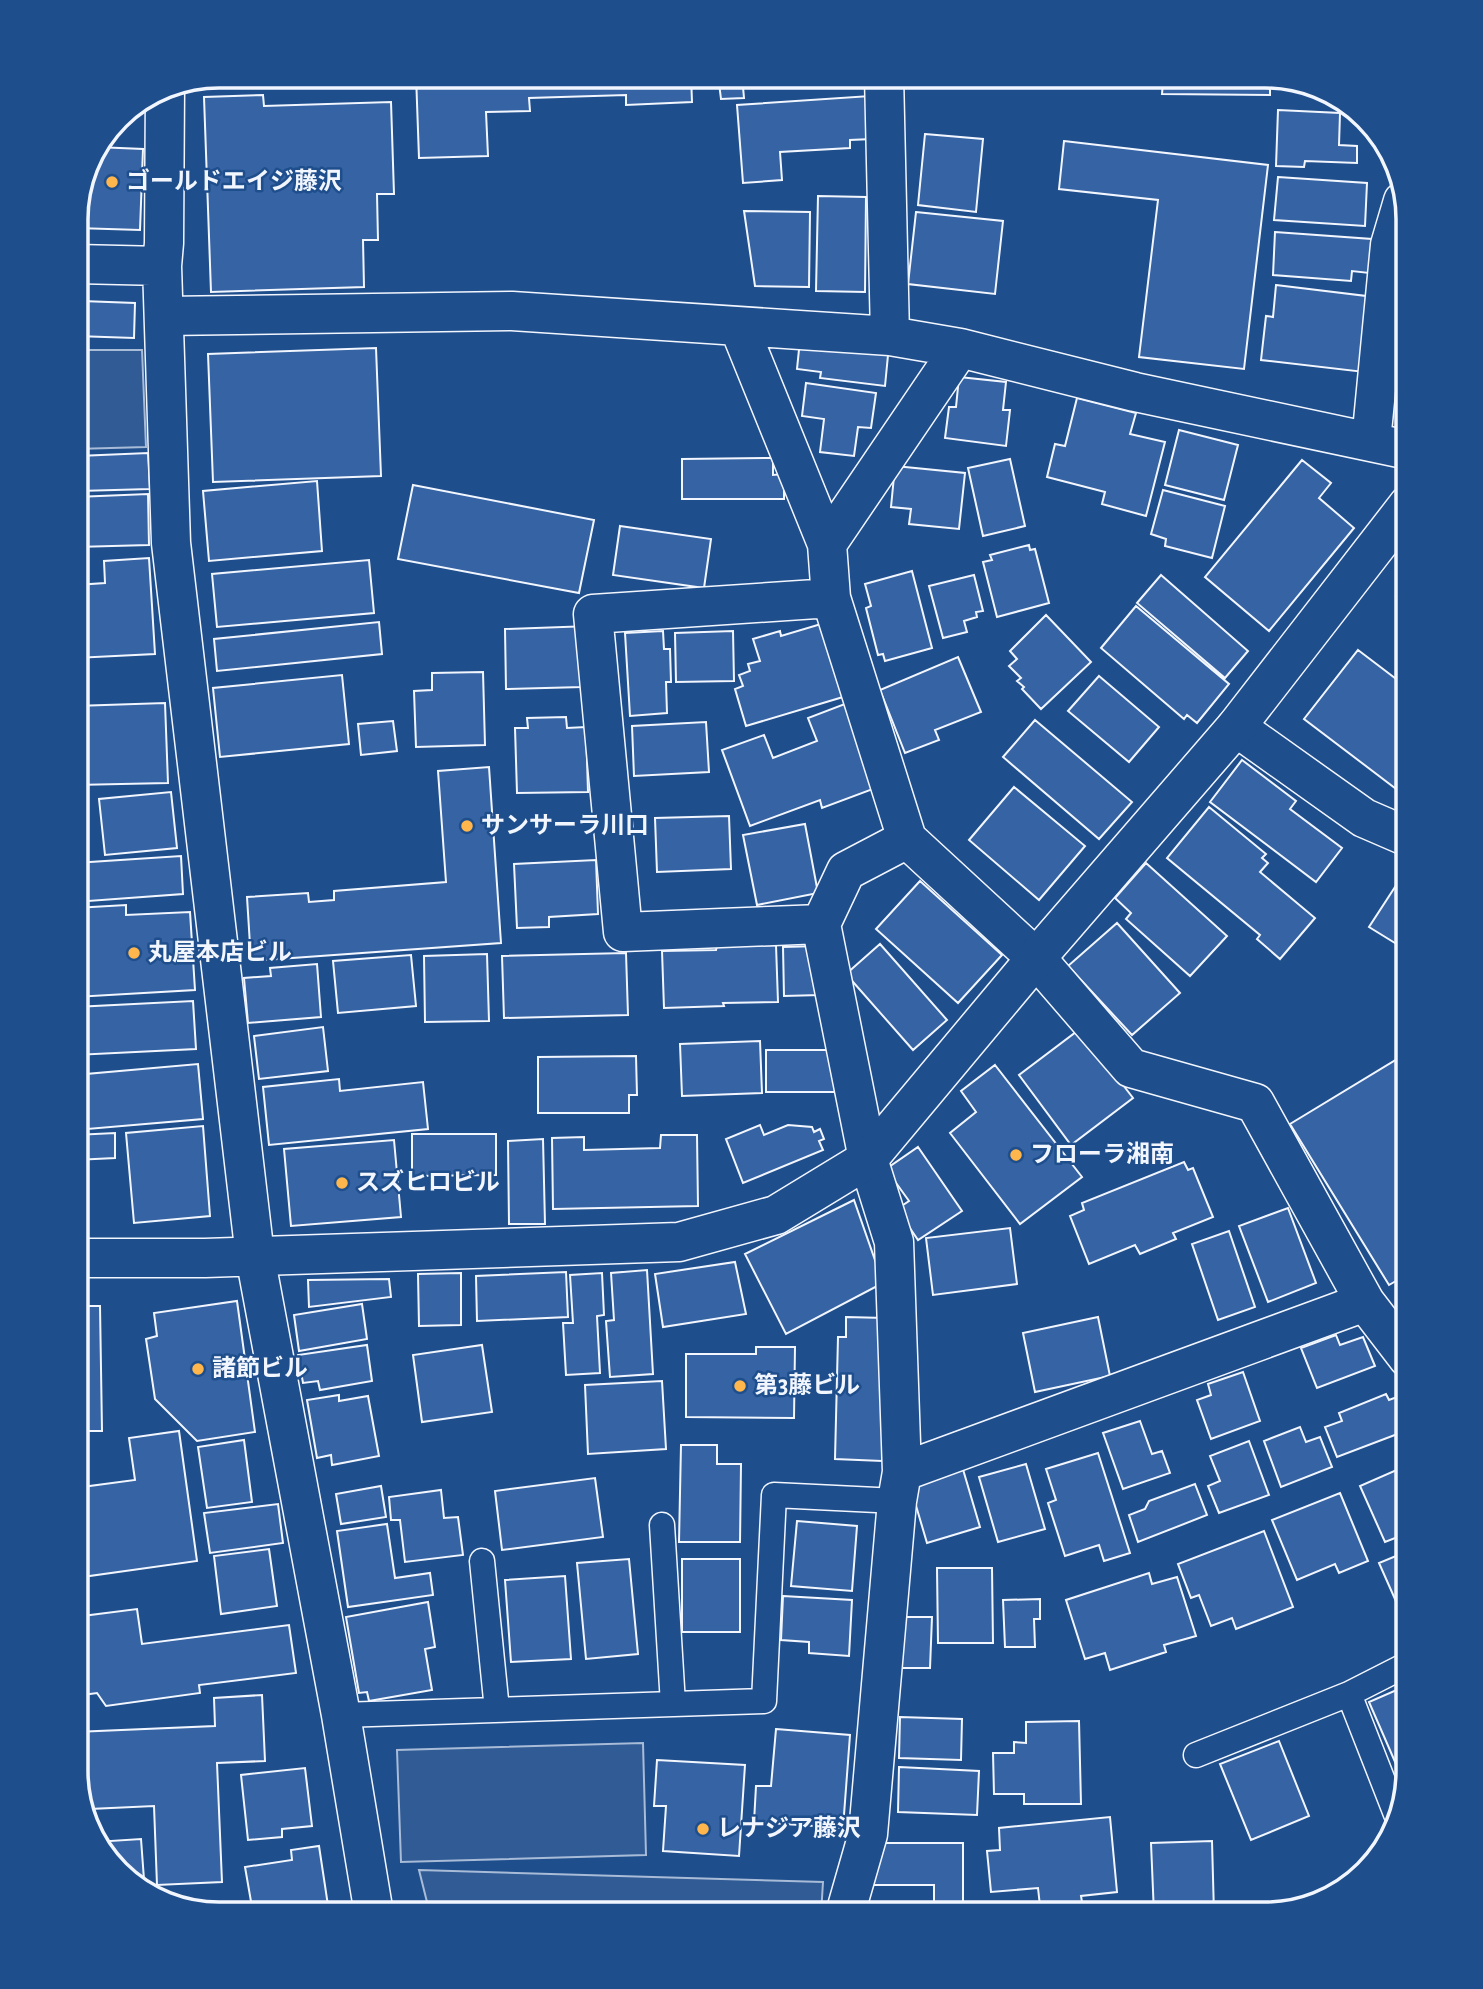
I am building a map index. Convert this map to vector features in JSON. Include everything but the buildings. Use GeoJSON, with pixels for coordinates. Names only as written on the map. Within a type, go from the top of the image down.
{"type":"FeatureCollection","features":[{"type":"Feature","properties":{"kind":"street"},"geometry":{"type":"LineString","coordinates":[[884,88],[890,336]]}},
{"type":"Feature","properties":{"kind":"street"},"geometry":{"type":"LineString","coordinates":[[165,99],[162,266],[171,543],[255,1256],[341,1716],[372,1901]]}},
{"type":"Feature","properties":{"kind":"street"},"geometry":{"type":"LineString","coordinates":[[1371,442],[1390,245],[1396,225]]}},
{"type":"Feature","properties":{"kind":"street"},"geometry":{"type":"LineString","coordinates":[[88,264],[162,266]]}},
{"type":"Feature","properties":{"kind":"street"},"geometry":{"type":"LineString","coordinates":[[164,316],[512,311],[890,336],[960,348],[1135,392],[1396,447]]}},
{"type":"Feature","properties":{"kind":"street"},"geometry":{"type":"LineString","coordinates":[[739,327],[827,544],[831,598],[907,839],[1036,958],[1131,1068],[1255,1104],[1365,1302],[1396,1342]]}},
{"type":"Feature","properties":{"kind":"street"},"geometry":{"type":"LineString","coordinates":[[827,544],[960,348]]}},
{"type":"Feature","properties":{"kind":"street"},"geometry":{"type":"LineString","coordinates":[[88,1258],[205,1258],[679,1242],[776,1215],[868,1159],[1036,958],[1236,727],[1396,520]]}},
{"type":"Feature","properties":{"kind":"street"},"geometry":{"type":"LineString","coordinates":[[821,924],[623,932],[593,614],[831,598]]}},
{"type":"Feature","properties":{"kind":"street"},"geometry":{"type":"LineString","coordinates":[[1236,727],[1364,818],[1396,832]]}},
{"type":"Feature","properties":{"kind":"street"},"geometry":{"type":"LineString","coordinates":[[849,1902],[868,1834],[899,1486],[894,1242],[868,1159],[821,924],[846,871],[907,839]]}},
{"type":"Feature","properties":{"kind":"street"},"geometry":{"type":"LineString","coordinates":[[899,1486],[1365,1302]]}},
{"type":"Feature","properties":{"kind":"lane"},"geometry":{"type":"LineString","coordinates":[[341,1716],[764,1701],[774,1495],[899,1486]]}},
{"type":"Feature","properties":{"kind":"lane"},"geometry":{"type":"LineString","coordinates":[[662,1525],[673,1704]]}},
{"type":"Feature","properties":{"kind":"lane"},"geometry":{"type":"LineString","coordinates":[[482,1561],[497,1710]]}},
{"type":"Feature","properties":{"kind":"lane"},"geometry":{"type":"LineString","coordinates":[[1196,1755],[1349,1693],[1396,1670]]}},
{"type":"Feature","properties":{"kind":"lane"},"geometry":{"type":"LineString","coordinates":[[1349,1693],[1391,1802]]}},
{"type":"Feature","properties":{"kind":"shaded area"},"geometry":{"type":"Polygon","coordinates":[[[88,350],[142,350],[146,447],[88,449],[88,350]]]}},
{"type":"Feature","properties":{"kind":"shaded area"},"geometry":{"type":"Polygon","coordinates":[[[643,1743],[646,1855],[401,1862],[397,1750],[643,1743]]]}},
{"type":"Feature","properties":{"kind":"shaded area"},"geometry":{"type":"Polygon","coordinates":[[[419,1870],[823,1882],[822,1902],[427,1901],[419,1870]]]}},
{"type":"Feature","properties":{"kind":"place","name":"ゴールドエイジ藤沢"},"geometry":{"type":"Point","coordinates":[112,182]}},
{"type":"Feature","properties":{"kind":"place","name":"サンサーラ川口"},"geometry":{"type":"Point","coordinates":[467,826]}},
{"type":"Feature","properties":{"kind":"place","name":"丸屋本店ビル"},"geometry":{"type":"Point","coordinates":[134,953]}},
{"type":"Feature","properties":{"kind":"place","name":"フローラ湘南"},"geometry":{"type":"Point","coordinates":[1016,1155]}},
{"type":"Feature","properties":{"kind":"place","name":"スズヒロビル"},"geometry":{"type":"Point","coordinates":[342,1183]}},
{"type":"Feature","properties":{"kind":"place","name":"諸節ビル"},"geometry":{"type":"Point","coordinates":[198,1369]}},
{"type":"Feature","properties":{"kind":"place","name":"第3藤ビル"},"geometry":{"type":"Point","coordinates":[740,1386]}},
{"type":"Feature","properties":{"kind":"place","name":"レナジア藤沢"},"geometry":{"type":"Point","coordinates":[703,1829]}}]}
